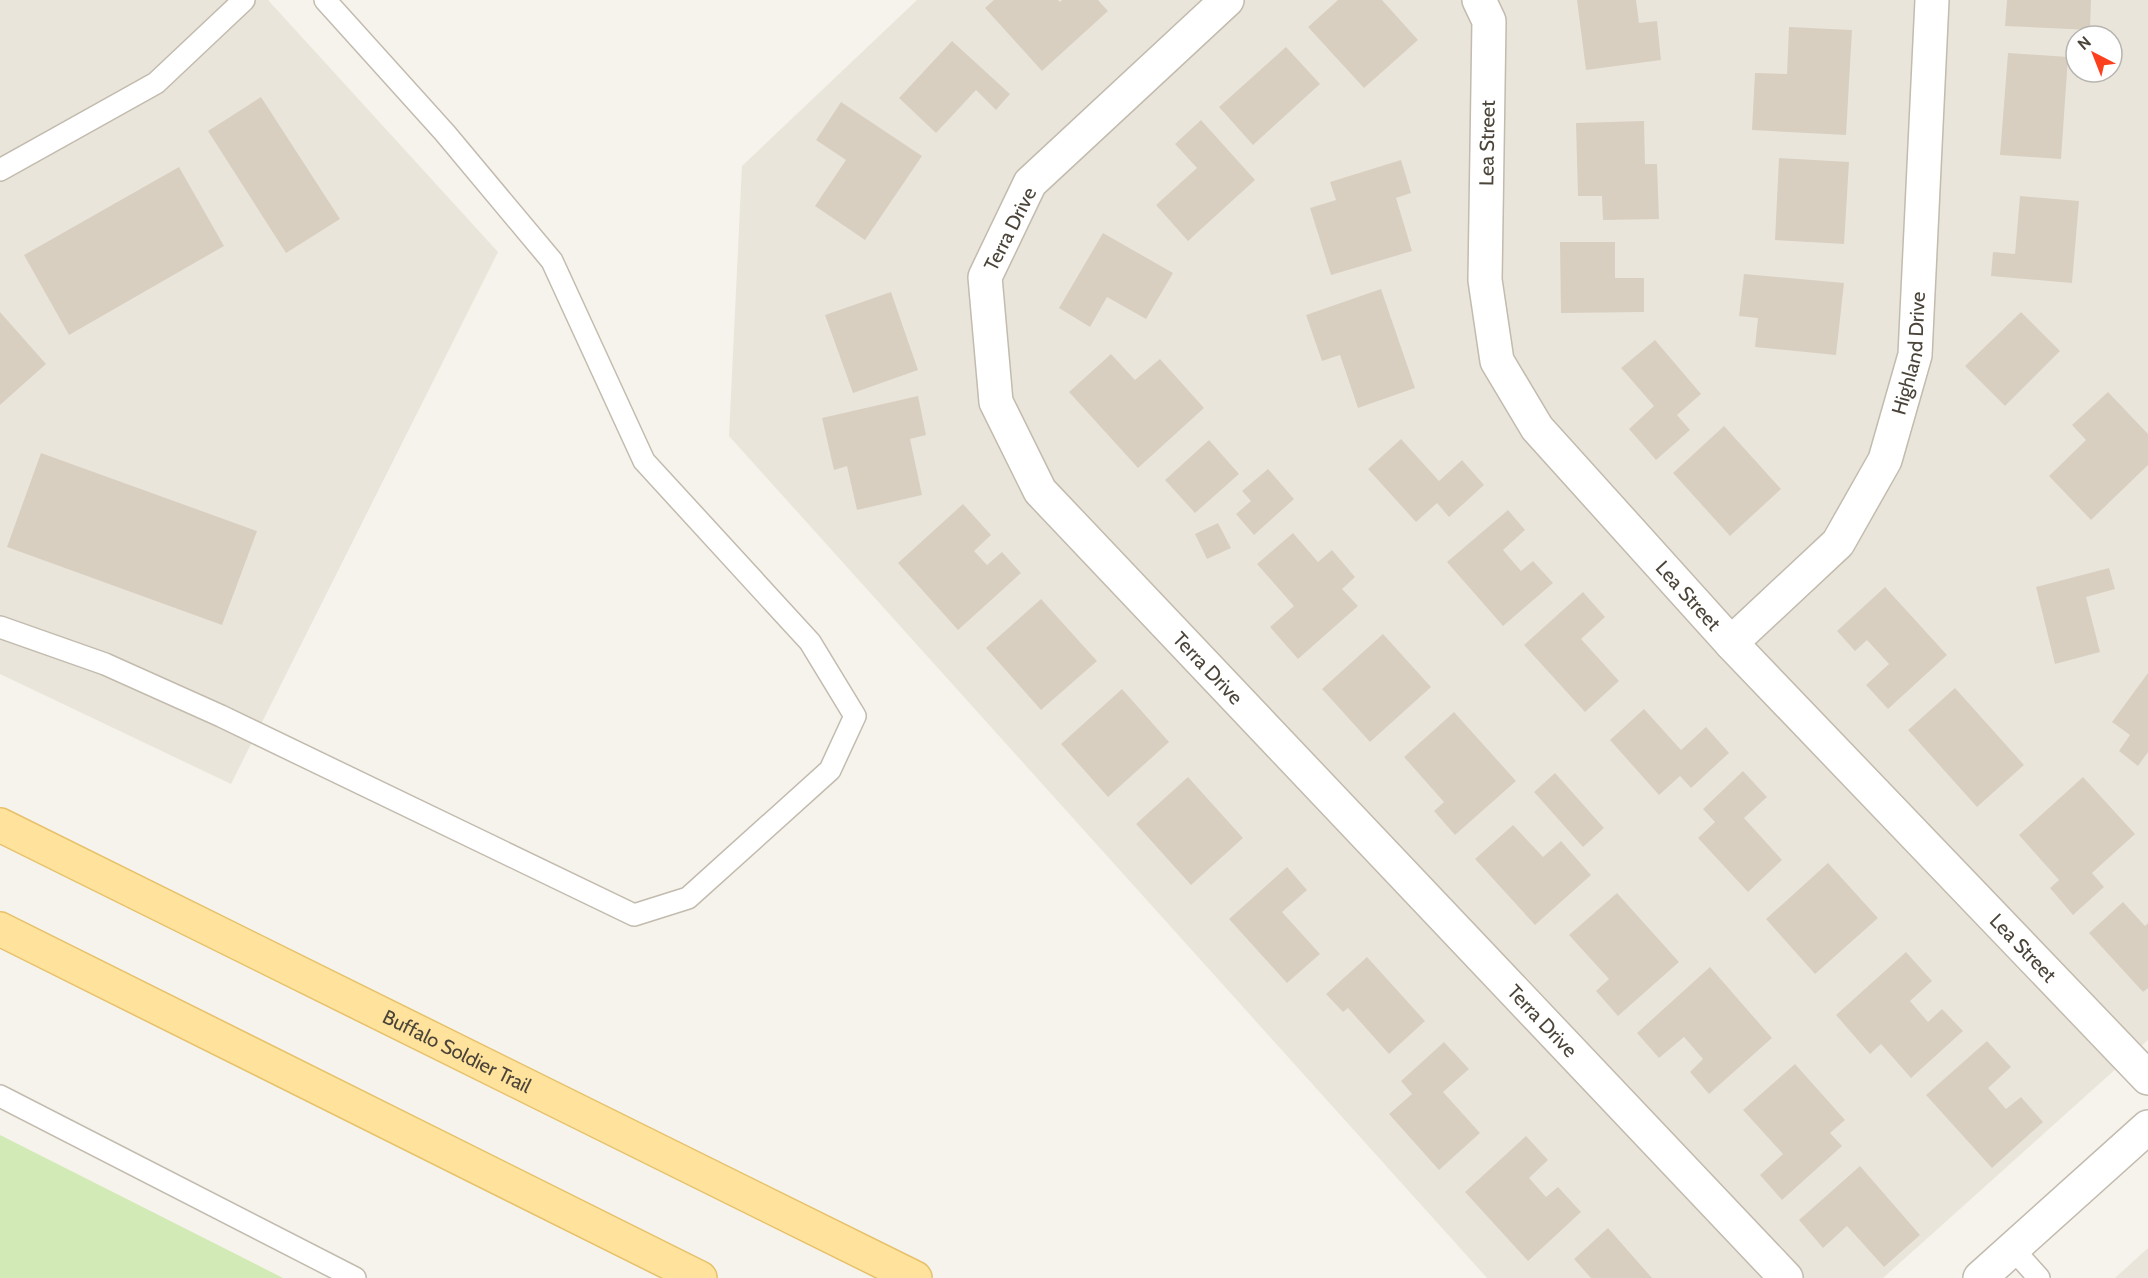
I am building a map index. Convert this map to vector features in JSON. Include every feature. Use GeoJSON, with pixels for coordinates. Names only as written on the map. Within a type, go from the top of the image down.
{"type":"FeatureCollection","features":[{"type":"Feature","properties":{"kind":"main road","name":"Buffalo Soldier Trail"},"geometry":{"type":"LineString","coordinates":[[0,825],[915,1278]]}},
{"type":"Feature","properties":{"kind":"main road"},"geometry":{"type":"LineString","coordinates":[[0,929],[700,1278]]}},
{"type":"Feature","properties":{"kind":"street","name":"Terra Drive"},"geometry":{"type":"LineString","coordinates":[[1227,0],[1030,183],[985,277],[996,402],[1040,491],[1786,1278]]}},
{"type":"Feature","properties":{"kind":"street","name":"Lea Street"},"geometry":{"type":"LineString","coordinates":[[1479,0],[1489,21],[1485,280],[1497,361],[1537,428],[1731,643],[2148,1078]]}},
{"type":"Feature","properties":{"kind":"street","name":"Highland Drive"},"geometry":{"type":"LineString","coordinates":[[1731,643],[1838,543],[1885,460],[1915,355],[1932,0]]}},
{"type":"Feature","properties":{"kind":"street"},"geometry":{"type":"LineString","coordinates":[[1980,1278],[2148,1127]]}},
{"type":"Feature","properties":{"kind":"lane"},"geometry":{"type":"LineString","coordinates":[[0,170],[156,83],[244,0]]}},
{"type":"Feature","properties":{"kind":"lane"},"geometry":{"type":"LineString","coordinates":[[0,627],[105,664],[221,716],[634,915],[688,898],[830,770],[855,716],[810,642],[644,461],[552,261],[446,133],[326,0]]}},
{"type":"Feature","properties":{"kind":"lane"},"geometry":{"type":"LineString","coordinates":[[0,1096],[355,1278]]}},
{"type":"Feature","properties":{"kind":"lane"},"geometry":{"type":"LineString","coordinates":[[2013,1249],[2039,1278]]}},
{"type":"Feature","properties":{"kind":"shaded area"},"geometry":{"type":"Polygon","coordinates":[[[0,0],[268,0],[498,252],[231,784],[0,674],[0,0]]]}},
{"type":"Feature","properties":{"kind":"shaded area"},"geometry":{"type":"Polygon","coordinates":[[[917,0],[2148,0],[2148,1040],[1883,1278],[1487,1278],[729,436],[742,166],[917,0]]]}},
{"type":"Feature","properties":{"kind":"shaded area"},"geometry":{"type":"Polygon","coordinates":[[[2148,1248],[2148,1278],[2115,1278],[2148,1248]]]}},
{"type":"Feature","properties":{"kind":"green space"},"geometry":{"type":"Polygon","coordinates":[[[0,1135],[283,1278],[0,1278],[0,1135]]]}},
{"type":"Feature","properties":{"kind":"building"},"geometry":{"type":"Polygon","coordinates":[[[994,0],[1058,0],[1060,2],[1062,0],[1098,0],[1108,11],[1042,71],[985,8],[994,0]]]}},
{"type":"Feature","properties":{"kind":"building"},"geometry":{"type":"Polygon","coordinates":[[[1338,0],[1382,0],[1418,40],[1364,88],[1308,27],[1338,0]]]}},
{"type":"Feature","properties":{"kind":"building"},"geometry":{"type":"Polygon","coordinates":[[[1577,0],[1636,0],[1639,23],[1657,21],[1661,60],[1586,70],[1577,0]]]}},
{"type":"Feature","properties":{"kind":"building"},"geometry":{"type":"Polygon","coordinates":[[[2007,0],[2091,0],[2090,24],[2064,24],[2064,29],[2005,26],[2007,0]]]}},
{"type":"Feature","properties":{"kind":"building"},"geometry":{"type":"Polygon","coordinates":[[[1789,27],[1852,30],[1846,135],[1752,130],[1755,73],[1787,74],[1789,27]]]}},
{"type":"Feature","properties":{"kind":"building"},"geometry":{"type":"Polygon","coordinates":[[[952,41],[1010,94],[996,110],[976,90],[936,133],[899,98],[952,41]]]}},
{"type":"Feature","properties":{"kind":"building"},"geometry":{"type":"Polygon","coordinates":[[[1286,47],[1320,84],[1253,145],[1219,107],[1286,47]]]}},
{"type":"Feature","properties":{"kind":"building"},"geometry":{"type":"Polygon","coordinates":[[[2008,53],[2064,57],[2064,84],[2066,84],[2061,159],[2000,155],[2008,53]]]}},
{"type":"Feature","properties":{"kind":"building"},"geometry":{"type":"Polygon","coordinates":[[[261,97],[340,219],[286,253],[208,131],[261,97]]]}},
{"type":"Feature","properties":{"kind":"building"},"geometry":{"type":"Polygon","coordinates":[[[841,102],[922,156],[865,240],[815,206],[846,160],[816,140],[841,102]]]}},
{"type":"Feature","properties":{"kind":"building"},"geometry":{"type":"Polygon","coordinates":[[[1201,120],[1255,180],[1188,241],[1156,205],[1197,168],[1175,144],[1201,120]]]}},
{"type":"Feature","properties":{"kind":"building"},"geometry":{"type":"Polygon","coordinates":[[[1644,121],[1645,164],[1657,164],[1659,219],[1603,220],[1602,196],[1578,196],[1576,123],[1644,121]]]}},
{"type":"Feature","properties":{"kind":"building"},"geometry":{"type":"Polygon","coordinates":[[[1779,158],[1849,162],[1844,244],[1775,240],[1779,158]]]}},
{"type":"Feature","properties":{"kind":"building"},"geometry":{"type":"Polygon","coordinates":[[[1401,160],[1411,193],[1396,198],[1412,251],[1331,275],[1310,208],[1336,200],[1330,182],[1401,160]]]}},
{"type":"Feature","properties":{"kind":"building"},"geometry":{"type":"Polygon","coordinates":[[[179,167],[224,246],[69,335],[24,255],[179,167]]]}},
{"type":"Feature","properties":{"kind":"building"},"geometry":{"type":"Polygon","coordinates":[[[2020,196],[2079,201],[2072,283],[1991,276],[1993,252],[2015,254],[2020,196]]]}},
{"type":"Feature","properties":{"kind":"building"},"geometry":{"type":"Polygon","coordinates":[[[1103,233],[1173,273],[1146,319],[1107,297],[1090,327],[1059,308],[1103,233]]]}},
{"type":"Feature","properties":{"kind":"building"},"geometry":{"type":"Polygon","coordinates":[[[1560,242],[1615,242],[1615,278],[1644,278],[1644,312],[1561,313],[1560,242]]]}},
{"type":"Feature","properties":{"kind":"building"},"geometry":{"type":"Polygon","coordinates":[[[1744,274],[1844,283],[1836,355],[1755,347],[1758,318],[1739,316],[1744,274]]]}},
{"type":"Feature","properties":{"kind":"building"},"geometry":{"type":"Polygon","coordinates":[[[1381,289],[1415,388],[1358,408],[1340,355],[1322,361],[1306,315],[1381,289]]]}},
{"type":"Feature","properties":{"kind":"building"},"geometry":{"type":"Polygon","coordinates":[[[891,292],[918,370],[853,393],[825,315],[891,292]]]}},
{"type":"Feature","properties":{"kind":"building"},"geometry":{"type":"Polygon","coordinates":[[[0,312],[46,364],[0,405],[0,312]]]}},
{"type":"Feature","properties":{"kind":"building"},"geometry":{"type":"Polygon","coordinates":[[[2021,312],[2060,351],[2005,406],[1965,366],[2021,312]]]}},
{"type":"Feature","properties":{"kind":"building"},"geometry":{"type":"Polygon","coordinates":[[[1655,340],[1701,394],[1677,415],[1690,430],[1656,460],[1629,429],[1654,406],[1621,368],[1655,340]]]}},
{"type":"Feature","properties":{"kind":"building"},"geometry":{"type":"Polygon","coordinates":[[[1111,354],[1135,380],[1160,359],[1204,408],[1138,468],[1069,392],[1111,354]]]}},
{"type":"Feature","properties":{"kind":"building"},"geometry":{"type":"Polygon","coordinates":[[[2108,392],[2148,434],[2148,465],[2091,520],[2049,476],[2086,440],[2072,425],[2108,392]]]}},
{"type":"Feature","properties":{"kind":"building"},"geometry":{"type":"Polygon","coordinates":[[[918,396],[926,435],[910,439],[922,495],[857,510],[847,466],[834,470],[822,418],[918,396]]]}},
{"type":"Feature","properties":{"kind":"building"},"geometry":{"type":"Polygon","coordinates":[[[1724,426],[1781,489],[1730,536],[1673,473],[1724,426]]]}},
{"type":"Feature","properties":{"kind":"building"},"geometry":{"type":"Polygon","coordinates":[[[1401,439],[1439,481],[1462,460],[1484,485],[1449,517],[1437,503],[1416,522],[1368,469],[1401,439]]]}},
{"type":"Feature","properties":{"kind":"building"},"geometry":{"type":"Polygon","coordinates":[[[1209,440],[1239,474],[1195,513],[1165,480],[1209,440]]]}},
{"type":"Feature","properties":{"kind":"building"},"geometry":{"type":"Polygon","coordinates":[[[41,453],[257,531],[222,625],[7,547],[41,453]]]}},
{"type":"Feature","properties":{"kind":"building"},"geometry":{"type":"Polygon","coordinates":[[[1268,469],[1294,499],[1254,535],[1236,514],[1251,501],[1242,491],[1268,469]]]}},
{"type":"Feature","properties":{"kind":"building"},"geometry":{"type":"Polygon","coordinates":[[[963,504],[991,535],[974,551],[987,565],[1002,552],[1021,573],[958,630],[898,563],[963,504]]]}},
{"type":"Feature","properties":{"kind":"building"},"geometry":{"type":"Polygon","coordinates":[[[1508,510],[1525,530],[1503,550],[1521,571],[1533,561],[1553,583],[1503,626],[1447,562],[1508,510]]]}},
{"type":"Feature","properties":{"kind":"building"},"geometry":{"type":"Polygon","coordinates":[[[1218,523],[1231,548],[1207,559],[1195,534],[1218,523]]]}},
{"type":"Feature","properties":{"kind":"building"},"geometry":{"type":"Polygon","coordinates":[[[1293,533],[1318,562],[1332,550],[1355,577],[1342,589],[1358,606],[1298,659],[1270,627],[1294,606],[1257,564],[1293,533]]]}},
{"type":"Feature","properties":{"kind":"building"},"geometry":{"type":"Polygon","coordinates":[[[2109,568],[2115,589],[2086,597],[2100,652],[2055,664],[2036,587],[2109,568]]]}},
{"type":"Feature","properties":{"kind":"building"},"geometry":{"type":"Polygon","coordinates":[[[1885,587],[1947,655],[1888,709],[1866,685],[1889,664],[1867,640],[1855,651],[1837,631],[1885,587]]]}},
{"type":"Feature","properties":{"kind":"building"},"geometry":{"type":"Polygon","coordinates":[[[1583,592],[1605,617],[1581,639],[1619,681],[1585,712],[1524,645],[1583,592]]]}},
{"type":"Feature","properties":{"kind":"building"},"geometry":{"type":"Polygon","coordinates":[[[1041,599],[1097,661],[1041,710],[986,648],[1041,599]]]}},
{"type":"Feature","properties":{"kind":"building"},"geometry":{"type":"Polygon","coordinates":[[[1383,634],[1431,687],[1370,742],[1322,689],[1383,634]]]}},
{"type":"Feature","properties":{"kind":"building"},"geometry":{"type":"Polygon","coordinates":[[[2148,673],[2148,752],[2138,766],[2119,751],[2130,735],[2112,722],[2148,673]]]}},
{"type":"Feature","properties":{"kind":"building"},"geometry":{"type":"Polygon","coordinates":[[[1955,688],[2024,765],[1977,807],[1908,730],[1955,688]]]}},
{"type":"Feature","properties":{"kind":"building"},"geometry":{"type":"Polygon","coordinates":[[[1122,689],[1169,742],[1108,797],[1061,744],[1122,689]]]}},
{"type":"Feature","properties":{"kind":"building"},"geometry":{"type":"Polygon","coordinates":[[[1644,709],[1681,750],[1706,727],[1729,753],[1691,788],[1680,776],[1659,795],[1610,740],[1644,709]]]}},
{"type":"Feature","properties":{"kind":"building"},"geometry":{"type":"Polygon","coordinates":[[[1454,712],[1516,781],[1455,835],[1434,811],[1444,802],[1404,757],[1454,712]]]}},
{"type":"Feature","properties":{"kind":"building"},"geometry":{"type":"Polygon","coordinates":[[[1743,771],[1767,797],[1744,818],[1782,860],[1748,892],[1698,838],[1715,822],[1703,809],[1743,771]]]}},
{"type":"Feature","properties":{"kind":"building"},"geometry":{"type":"Polygon","coordinates":[[[1555,773],[1604,828],[1583,847],[1534,792],[1555,773]]]}},
{"type":"Feature","properties":{"kind":"building"},"geometry":{"type":"Polygon","coordinates":[[[1188,777],[1243,838],[1191,885],[1136,824],[1188,777]]]}},
{"type":"Feature","properties":{"kind":"building"},"geometry":{"type":"Polygon","coordinates":[[[2083,777],[2135,834],[2092,873],[2104,887],[2073,915],[2050,888],[2059,880],[2019,835],[2083,777]]]}},
{"type":"Feature","properties":{"kind":"building"},"geometry":{"type":"Polygon","coordinates":[[[1513,825],[1543,857],[1561,841],[1591,875],[1535,925],[1475,859],[1513,825]]]}},
{"type":"Feature","properties":{"kind":"building"},"geometry":{"type":"Polygon","coordinates":[[[1828,863],[1878,918],[1815,974],[1766,919],[1828,863]]]}},
{"type":"Feature","properties":{"kind":"building"},"geometry":{"type":"Polygon","coordinates":[[[1287,867],[1307,890],[1282,912],[1320,954],[1287,983],[1229,919],[1287,867]]]}},
{"type":"Feature","properties":{"kind":"building"},"geometry":{"type":"Polygon","coordinates":[[[1617,893],[1679,962],[1618,1016],[1596,991],[1609,979],[1569,935],[1617,893]]]}},
{"type":"Feature","properties":{"kind":"building"},"geometry":{"type":"Polygon","coordinates":[[[2123,902],[2145,926],[2148,923],[2148,988],[2143,992],[2089,933],[2123,902]]]}},
{"type":"Feature","properties":{"kind":"building"},"geometry":{"type":"Polygon","coordinates":[[[1906,952],[1932,981],[1910,1001],[1928,1022],[1942,1009],[1963,1031],[1911,1078],[1881,1044],[1870,1054],[1836,1015],[1906,952]]]}},
{"type":"Feature","properties":{"kind":"building"},"geometry":{"type":"Polygon","coordinates":[[[1367,957],[1425,1021],[1389,1054],[1348,1008],[1343,1012],[1326,994],[1367,957]]]}},
{"type":"Feature","properties":{"kind":"building"},"geometry":{"type":"Polygon","coordinates":[[[1710,967],[1772,1038],[1709,1094],[1690,1072],[1703,1059],[1684,1037],[1659,1058],[1637,1033],[1710,967]]]}},
{"type":"Feature","properties":{"kind":"building"},"geometry":{"type":"Polygon","coordinates":[[[1987,1041],[2011,1067],[1988,1088],[2006,1109],[2021,1097],[2043,1122],[1992,1168],[1926,1095],[1987,1041]]]}},
{"type":"Feature","properties":{"kind":"building"},"geometry":{"type":"Polygon","coordinates":[[[1444,1042],[1469,1069],[1443,1092],[1480,1133],[1439,1170],[1389,1114],[1412,1094],[1401,1081],[1444,1042]]]}},
{"type":"Feature","properties":{"kind":"building"},"geometry":{"type":"Polygon","coordinates":[[[1795,1064],[1845,1120],[1830,1133],[1842,1146],[1782,1200],[1760,1175],[1783,1154],[1743,1110],[1795,1064]]]}},
{"type":"Feature","properties":{"kind":"building"},"geometry":{"type":"Polygon","coordinates":[[[1526,1136],[1548,1160],[1529,1178],[1546,1197],[1558,1187],[1581,1212],[1528,1261],[1465,1192],[1526,1136]]]}},
{"type":"Feature","properties":{"kind":"building"},"geometry":{"type":"Polygon","coordinates":[[[1860,1166],[1920,1235],[1884,1267],[1847,1226],[1823,1248],[1799,1220],[1860,1166]]]}},
{"type":"Feature","properties":{"kind":"building"},"geometry":{"type":"Polygon","coordinates":[[[1608,1228],[1652,1278],[1591,1278],[1574,1259],[1608,1228]]]}}]}
